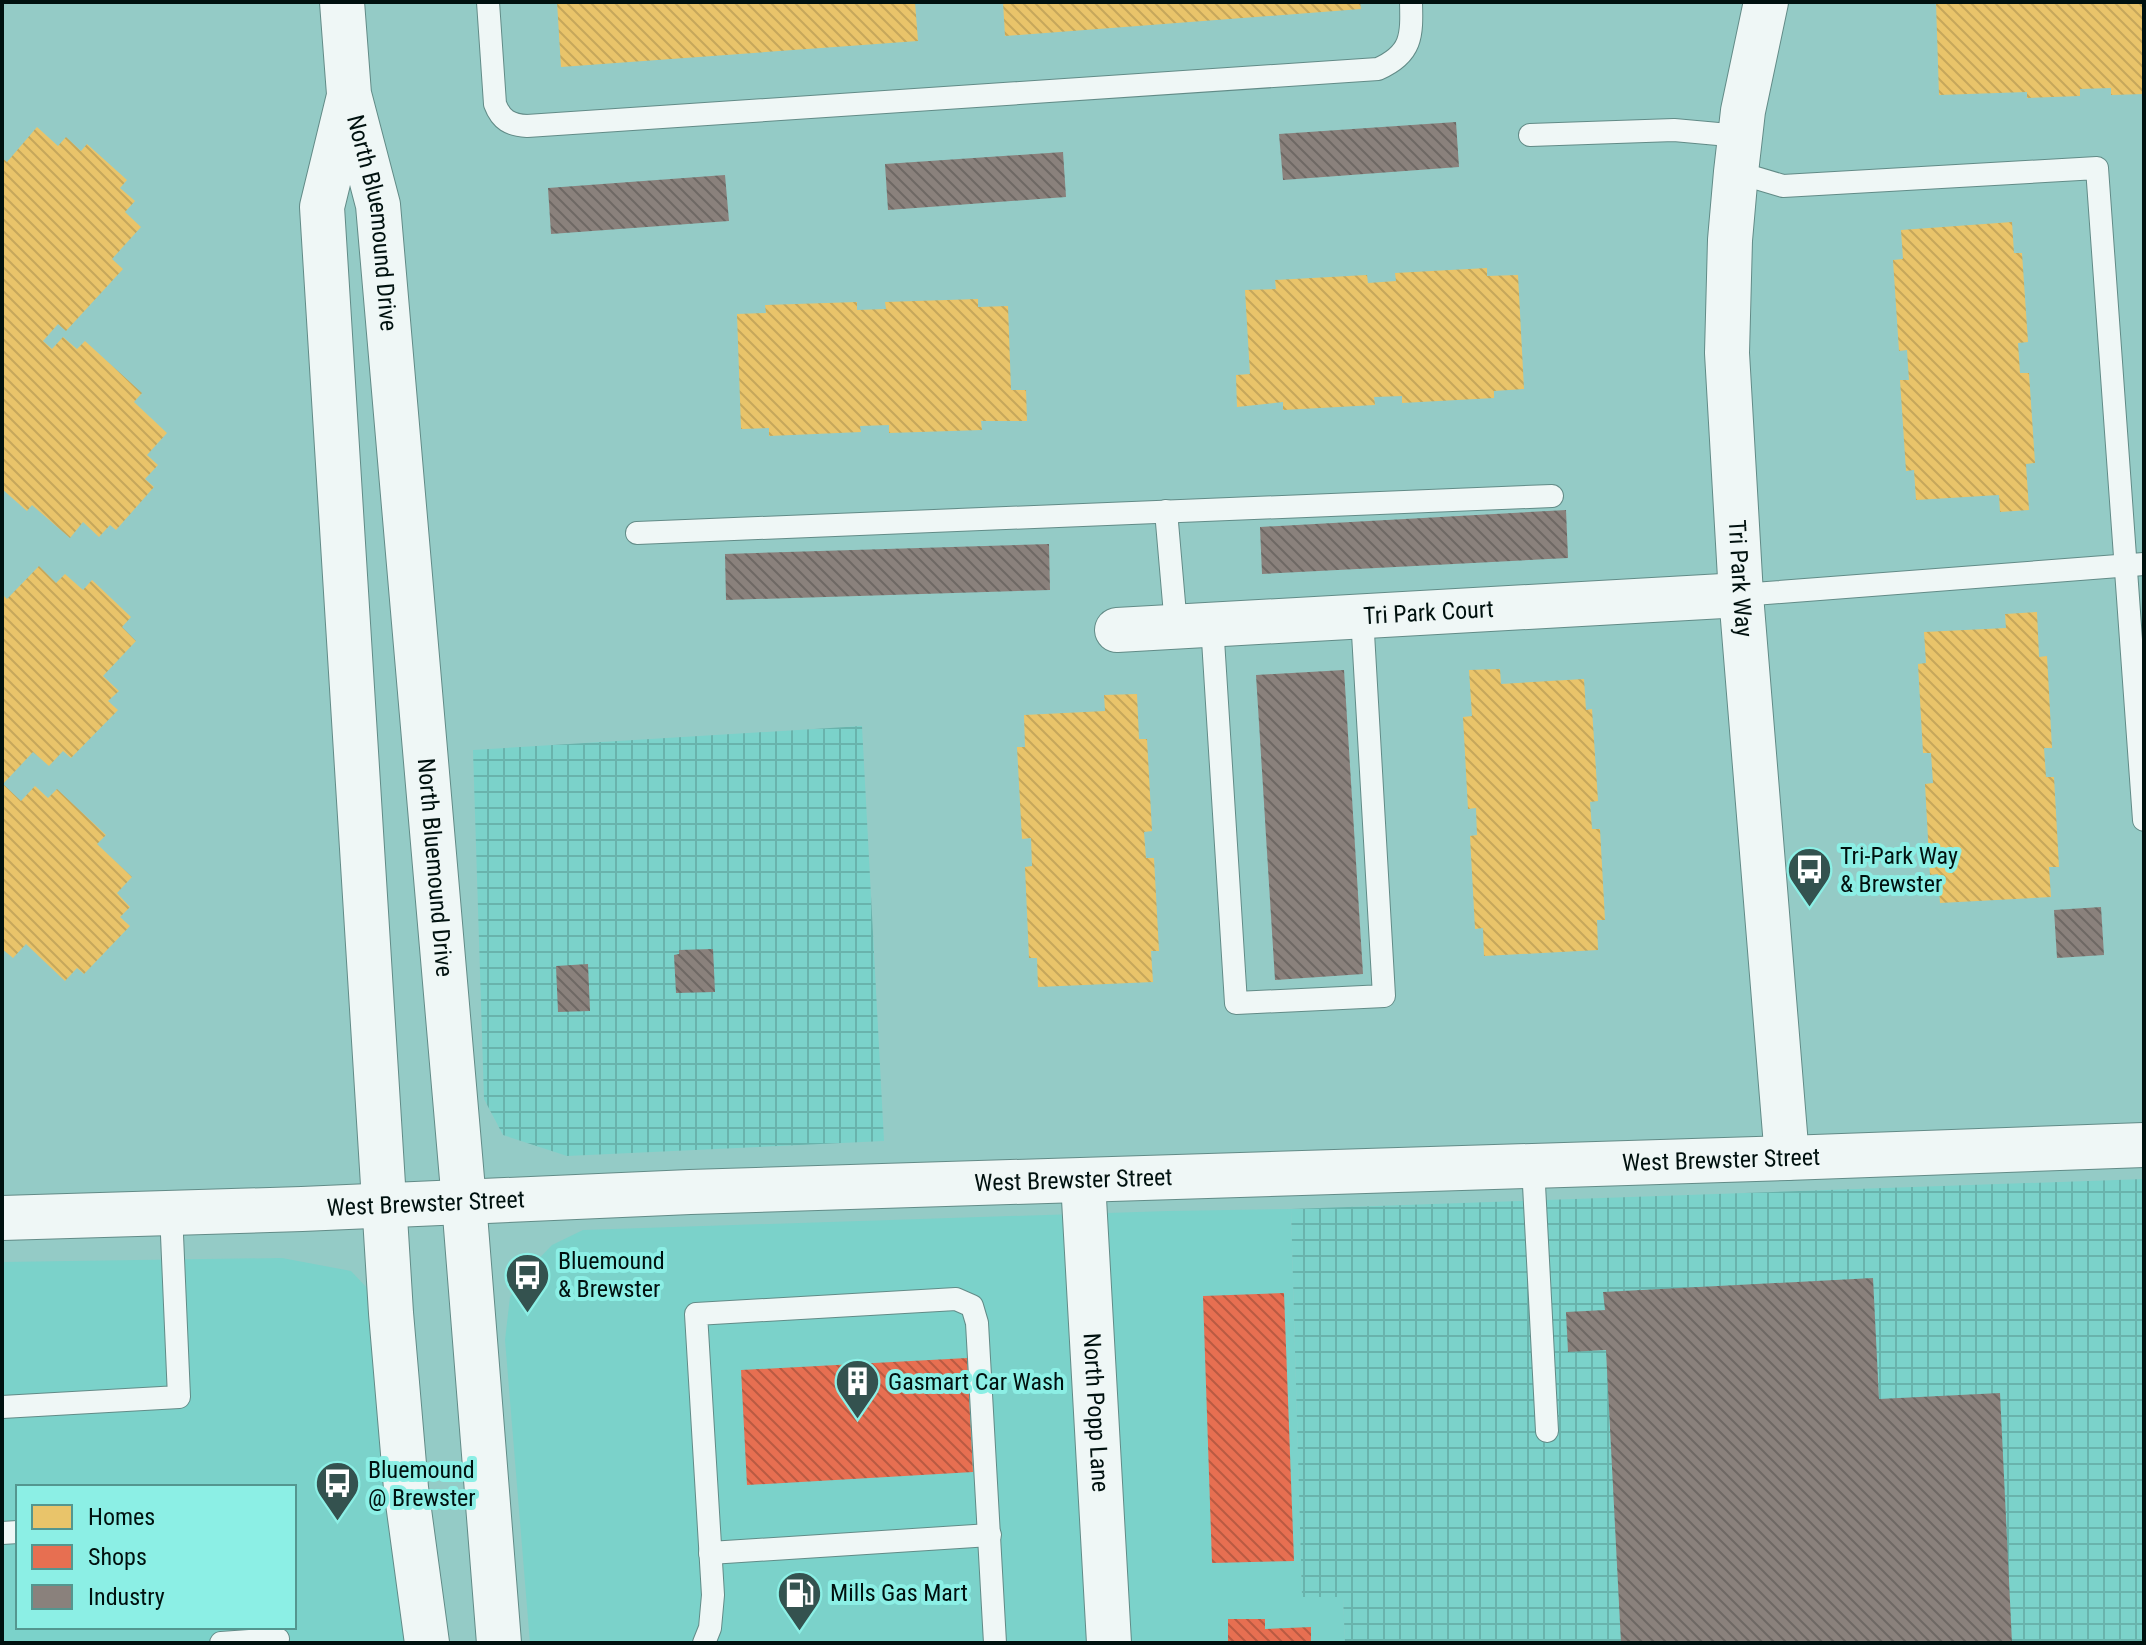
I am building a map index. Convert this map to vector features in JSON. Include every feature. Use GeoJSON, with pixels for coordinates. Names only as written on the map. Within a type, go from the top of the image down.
{"type":"FeatureCollection","features":[{"type":"Feature","properties":{"kind":"street","name":"North Bluemound Drive"},"geometry":{"type":"LineString","coordinates":[[342,2],[349,94],[378,205],[499,1643]]}},
{"type":"Feature","properties":{"kind":"street","name":"Tri Park Way"},"geometry":{"type":"LineString","coordinates":[[1766,2],[1743,111],[1738,154],[1730,240],[1727,353],[1741,595],[1787,1158]]}},
{"type":"Feature","properties":{"kind":"street","name":"North Bluemound Drive"},"geometry":{"type":"LineString","coordinates":[[349,94],[322,207],[391,1313],[406,1488],[427,1643]]}},
{"type":"Feature","properties":{"kind":"street","name":"Tri Park Court"},"geometry":{"type":"LineString","coordinates":[[1117,630],[1741,595]]}},
{"type":"Feature","properties":{"kind":"street","name":"West Brewster Street"},"geometry":{"type":"LineString","coordinates":[[2,1218],[690,1192],[2144,1145]]}},
{"type":"Feature","properties":{"kind":"street","name":"North Popp Lane"},"geometry":{"type":"LineString","coordinates":[[1083,1181],[1109,1643]]}},
{"type":"Feature","properties":{"kind":"lane"},"geometry":{"type":"LineString","coordinates":[[488,2],[495,104],[498,113],[515,126],[1378,69],[1393,63],[1406,49],[1411,32],[1411,2]]}},
{"type":"Feature","properties":{"kind":"lane"},"geometry":{"type":"LineString","coordinates":[[1530,135],[1674,130],[1738,154],[1783,186],[2097,168],[2134,565],[2144,820]]}},
{"type":"Feature","properties":{"kind":"lane"},"geometry":{"type":"LineString","coordinates":[[637,533],[1552,496]]}},
{"type":"Feature","properties":{"kind":"lane"},"geometry":{"type":"LineString","coordinates":[[1166,511],[1194,625],[1236,1003],[1384,996],[1362,616]]}},
{"type":"Feature","properties":{"kind":"lane"},"geometry":{"type":"LineString","coordinates":[[1741,595],[2134,565]]}},
{"type":"Feature","properties":{"kind":"lane"},"geometry":{"type":"LineString","coordinates":[[1533,1166],[1547,1431]]}},
{"type":"Feature","properties":{"kind":"lane"},"geometry":{"type":"LineString","coordinates":[[2,1407],[179,1397],[171,1212]]}},
{"type":"Feature","properties":{"kind":"lane"},"geometry":{"type":"LineString","coordinates":[[704,1643],[710,1628],[713,1595],[696,1314],[956,1299],[972,1306],[977,1323],[995,1643]]}},
{"type":"Feature","properties":{"kind":"lane"},"geometry":{"type":"LineString","coordinates":[[710,1553],[990,1535]]}},
{"type":"Feature","properties":{"kind":"lane"},"geometry":{"type":"LineString","coordinates":[[221,1643],[278,1639]]}},
{"type":"Feature","properties":{"kind":"shaded area"},"geometry":{"type":"Polygon","coordinates":[[[862,726],[884,1141],[567,1156],[503,1135],[484,1099],[473,750],[862,726]]]}},
{"type":"Feature","properties":{"kind":"shaded area"},"geometry":{"type":"Polygon","coordinates":[[[2144,1179],[2144,1643],[1345,1643],[1343,1597],[1302,1597],[1291,1209],[2144,1179]]]}},
{"type":"Feature","properties":{"kind":"shaded area"},"geometry":{"type":"Polygon","coordinates":[[[1291,1209],[1302,1596],[1343,1597],[1345,1643],[530,1643],[505,1340],[510,1297],[528,1270],[552,1245],[583,1230],[1291,1209]]]}},
{"type":"Feature","properties":{"kind":"shaded area"},"geometry":{"type":"Polygon","coordinates":[[[282,1258],[351,1271],[391,1313],[415,1643],[2,1643],[2,1262],[282,1258]]]}},
{"type":"Feature","properties":{"kind":"building: Homes"},"geometry":{"type":"Polygon","coordinates":[[[557,2],[915,2],[918,41],[561,67],[557,2]]]}},
{"type":"Feature","properties":{"kind":"building: Homes"},"geometry":{"type":"Polygon","coordinates":[[[1003,2],[1360,2],[1361,9],[1005,36],[1003,2]]]}},
{"type":"Feature","properties":{"kind":"building: Homes"},"geometry":{"type":"Polygon","coordinates":[[[1936,2],[2144,2],[2144,94],[2111,95],[2111,88],[2080,89],[2080,96],[2027,98],[2027,92],[1939,95],[1936,2]]]}},
{"type":"Feature","properties":{"kind":"building: Homes"},"geometry":{"type":"Polygon","coordinates":[[[37,127],[58,146],[66,137],[81,151],[87,144],[127,180],[120,188],[135,201],[125,212],[141,227],[112,259],[123,269],[66,331],[58,324],[43,341],[52,349],[63,337],[77,349],[85,341],[142,393],[134,402],[167,433],[147,455],[158,465],[145,479],[154,487],[116,530],[110,525],[99,537],[83,522],[70,538],[32,505],[27,511],[2,489],[2,158],[7,162],[37,127]]]}},
{"type":"Feature","properties":{"kind":"building: Homes"},"geometry":{"type":"Polygon","coordinates":[[[2012,222],[2014,253],[2022,253],[2028,342],[2018,343],[2020,373],[2029,373],[2035,463],[2026,464],[2029,510],[2000,512],[1999,495],[1916,500],[1914,470],[1906,471],[1900,380],[1909,380],[1907,350],[1899,351],[1893,260],[1903,259],[1901,230],[2012,222]]]}},
{"type":"Feature","properties":{"kind":"building: Homes"},"geometry":{"type":"Polygon","coordinates":[[[1487,268],[1487,276],[1518,275],[1524,389],[1494,391],[1494,398],[1402,403],[1402,396],[1374,397],[1375,405],[1283,410],[1283,402],[1237,407],[1236,375],[1250,374],[1245,290],[1276,289],[1275,280],[1367,275],[1368,283],[1396,281],[1395,273],[1487,268]]]}},
{"type":"Feature","properties":{"kind":"building: Homes"},"geometry":{"type":"Polygon","coordinates":[[[978,299],[978,307],[1008,306],[1011,390],[1026,390],[1027,421],[981,421],[982,430],[889,433],[889,425],[860,426],[861,432],[769,436],[769,428],[741,429],[737,314],[766,313],[765,305],[857,302],[857,310],[886,309],[885,302],[978,299]]]}},
{"type":"Feature","properties":{"kind":"building: Homes"},"geometry":{"type":"Polygon","coordinates":[[[39,566],[56,583],[65,574],[83,590],[92,580],[131,617],[122,627],[136,641],[103,676],[119,691],[108,701],[118,710],[71,758],[63,751],[49,766],[33,752],[3,784],[21,801],[35,786],[48,798],[57,789],[106,835],[97,844],[132,877],[117,893],[130,907],[120,917],[130,926],[84,974],[77,968],[65,981],[26,944],[13,958],[2,949],[2,594],[7,599],[39,566]]]}},
{"type":"Feature","properties":{"kind":"building: Homes"},"geometry":{"type":"Polygon","coordinates":[[[2037,612],[2039,657],[2047,656],[2052,748],[2044,748],[2046,777],[2054,777],[2059,867],[2049,867],[2051,897],[1940,903],[1938,874],[1930,875],[1925,784],[1933,783],[1931,753],[1923,753],[1918,664],[1926,663],[1924,632],[2006,628],[2005,614],[2037,612]]]}},
{"type":"Feature","properties":{"kind":"building: Homes"},"geometry":{"type":"Polygon","coordinates":[[[1500,669],[1501,684],[1584,679],[1586,710],[1592,709],[1598,801],[1590,802],[1592,829],[1600,829],[1605,920],[1597,920],[1598,950],[1484,956],[1483,928],[1475,929],[1470,836],[1477,835],[1476,808],[1468,809],[1463,717],[1472,716],[1469,670],[1500,669]]]}},
{"type":"Feature","properties":{"kind":"building: Homes"},"geometry":{"type":"Polygon","coordinates":[[[1137,694],[1139,739],[1147,739],[1152,831],[1144,832],[1146,858],[1154,858],[1159,951],[1151,951],[1153,982],[1038,987],[1037,958],[1029,958],[1025,867],[1032,866],[1031,838],[1022,839],[1017,747],[1025,747],[1024,715],[1105,711],[1104,695],[1137,694]]]}},
{"type":"Feature","properties":{"kind":"building: Shops"},"geometry":{"type":"Polygon","coordinates":[[[1284,1293],[1294,1561],[1212,1563],[1203,1296],[1284,1293]]]}},
{"type":"Feature","properties":{"kind":"building: Shops","name":"Gasmart Car Wash"},"geometry":{"type":"Polygon","coordinates":[[[967,1358],[973,1472],[747,1485],[741,1370],[967,1358]]]}},
{"type":"Feature","properties":{"kind":"building: Shops"},"geometry":{"type":"Polygon","coordinates":[[[1228,1619],[1265,1619],[1265,1629],[1311,1627],[1311,1641],[1228,1643],[1228,1619]]]}},
{"type":"Feature","properties":{"kind":"building: Industry"},"geometry":{"type":"Polygon","coordinates":[[[1456,122],[1459,167],[1283,180],[1279,134],[1456,122]]]}},
{"type":"Feature","properties":{"kind":"building: Industry"},"geometry":{"type":"Polygon","coordinates":[[[1063,152],[1066,197],[888,210],[885,164],[1063,152]]]}},
{"type":"Feature","properties":{"kind":"building: Industry"},"geometry":{"type":"Polygon","coordinates":[[[725,175],[729,221],[551,234],[548,188],[725,175]]]}},
{"type":"Feature","properties":{"kind":"building: Industry"},"geometry":{"type":"Polygon","coordinates":[[[1566,510],[1568,558],[1262,574],[1260,527],[1566,510]]]}},
{"type":"Feature","properties":{"kind":"building: Industry"},"geometry":{"type":"Polygon","coordinates":[[[1049,544],[1050,590],[726,600],[725,554],[1049,544]]]}},
{"type":"Feature","properties":{"kind":"building: Industry"},"geometry":{"type":"Polygon","coordinates":[[[1344,670],[1363,974],[1275,980],[1256,675],[1344,670]]]}},
{"type":"Feature","properties":{"kind":"building: Industry"},"geometry":{"type":"Polygon","coordinates":[[[2101,907],[2104,955],[2057,958],[2054,910],[2101,907]]]}},
{"type":"Feature","properties":{"kind":"building: Industry"},"geometry":{"type":"Polygon","coordinates":[[[713,949],[715,992],[676,993],[674,955],[679,954],[679,950],[713,949]]]}},
{"type":"Feature","properties":{"kind":"building: Industry"},"geometry":{"type":"Polygon","coordinates":[[[588,964],[590,1011],[558,1012],[556,966],[588,964]]]}},
{"type":"Feature","properties":{"kind":"building: Industry"},"geometry":{"type":"Polygon","coordinates":[[[1873,1278],[1879,1399],[2000,1393],[2012,1643],[1621,1643],[1606,1350],[1568,1352],[1566,1312],[1605,1310],[1603,1292],[1873,1278]]]}},
{"type":"Feature","properties":{"kind":"place","name":"Tri-Park Way & Brewster"},"geometry":{"type":"Point","coordinates":[1809,909]}},
{"type":"Feature","properties":{"kind":"place","name":"Bluemound & Brewster"},"geometry":{"type":"Point","coordinates":[527,1314]}},
{"type":"Feature","properties":{"kind":"place","name":"Gasmart Car Wash"},"geometry":{"type":"Point","coordinates":[857,1421]}},
{"type":"Feature","properties":{"kind":"place","name":"Bluemound @ Brewster"},"geometry":{"type":"Point","coordinates":[337,1523]}},
{"type":"Feature","properties":{"kind":"place","name":"Mills Gas Mart"},"geometry":{"type":"Point","coordinates":[799,1632]}}]}
